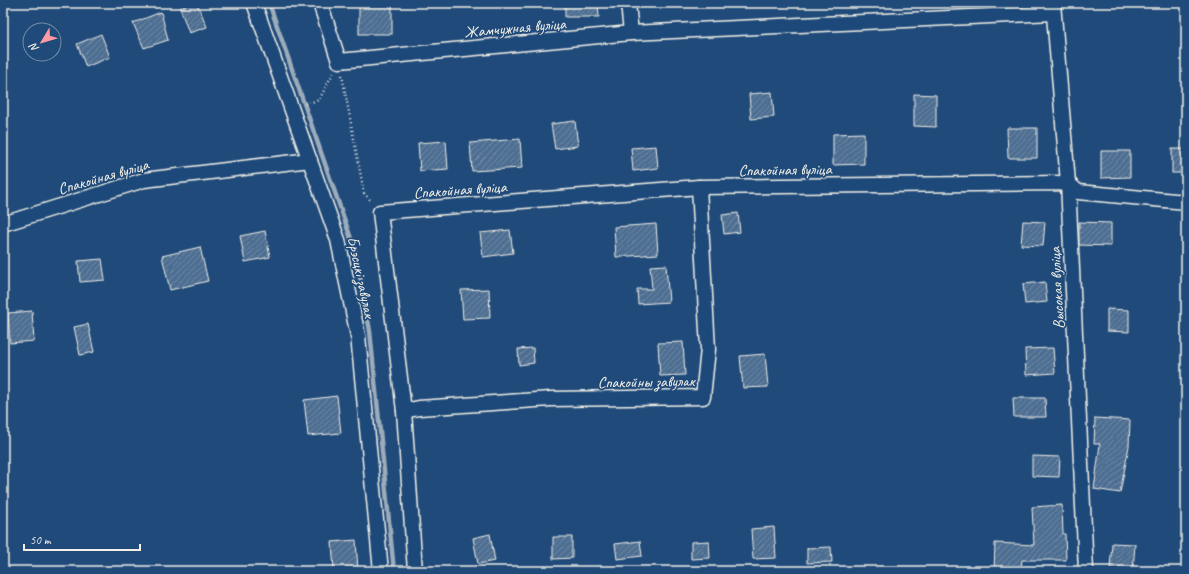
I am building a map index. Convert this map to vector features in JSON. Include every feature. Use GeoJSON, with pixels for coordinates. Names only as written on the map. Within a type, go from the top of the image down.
{"type":"FeatureCollection","features":[{"type":"Feature","properties":{"kind":"street","name":"Брэсцкі завулак"},"geometry":{"type":"LineString","coordinates":[[254,3],[338,240],[358,336],[381,571]]}},
{"type":"Feature","properties":{"kind":"street"},"geometry":{"type":"LineString","coordinates":[[320,3],[339,60]]}},
{"type":"Feature","properties":{"kind":"street"},"geometry":{"type":"LineString","coordinates":[[628,3],[631,33]]}},
{"type":"Feature","properties":{"kind":"street","name":"Жамчужная вуліца"},"geometry":{"type":"LineString","coordinates":[[339,60],[631,33],[1053,8]]}},
{"type":"Feature","properties":{"kind":"street","name":"Высокая вуліца"},"geometry":{"type":"LineString","coordinates":[[1053,8],[1068,183],[1086,571]]}},
{"type":"Feature","properties":{"kind":"street","name":"Спакойная вуліца"},"geometry":{"type":"LineString","coordinates":[[3,224],[144,180],[310,160]]}},
{"type":"Feature","properties":{"kind":"street","name":"Спакойная вуліца"},"geometry":{"type":"LineString","coordinates":[[380,212],[699,187],[1068,183]]}},
{"type":"Feature","properties":{"kind":"street"},"geometry":{"type":"LineString","coordinates":[[1068,183],[1078,192],[1186,202]]}},
{"type":"Feature","properties":{"kind":"street","name":"Спакойны завулак"},"geometry":{"type":"LineString","coordinates":[[404,411],[418,408],[551,399],[703,397],[708,349],[699,187]]}},
{"type":"Feature","properties":{"kind":"street"},"geometry":{"type":"LineString","coordinates":[[380,212],[404,411],[415,571]]}},
{"type":"Feature","properties":{"kind":"path"},"geometry":{"type":"LineString","coordinates":[[319,100],[339,60]]}},
{"type":"Feature","properties":{"kind":"path"},"geometry":{"type":"LineString","coordinates":[[339,60],[364,193],[380,212]]}},
{"type":"Feature","properties":{"kind":"building"},"geometry":{"type":"Polygon","coordinates":[[[197,3],[207,27],[189,33],[180,8],[197,3]]]}},
{"type":"Feature","properties":{"kind":"building"},"geometry":{"type":"Polygon","coordinates":[[[359,3],[392,3],[392,34],[359,34],[359,3]]]}},
{"type":"Feature","properties":{"kind":"building"},"geometry":{"type":"Polygon","coordinates":[[[565,3],[598,3],[599,17],[565,17],[565,3]]]}},
{"type":"Feature","properties":{"kind":"building"},"geometry":{"type":"Polygon","coordinates":[[[161,12],[168,40],[144,48],[133,23],[161,12]]]}},
{"type":"Feature","properties":{"kind":"building"},"geometry":{"type":"Polygon","coordinates":[[[101,34],[110,57],[86,67],[77,44],[101,34]]]}},
{"type":"Feature","properties":{"kind":"building"},"geometry":{"type":"Polygon","coordinates":[[[772,92],[774,117],[751,119],[749,94],[772,92]]]}},
{"type":"Feature","properties":{"kind":"building"},"geometry":{"type":"Polygon","coordinates":[[[914,94],[936,95],[936,127],[914,126],[914,94]]]}},
{"type":"Feature","properties":{"kind":"building"},"geometry":{"type":"Polygon","coordinates":[[[575,121],[578,146],[555,149],[551,124],[575,121]]]}},
{"type":"Feature","properties":{"kind":"building"},"geometry":{"type":"Polygon","coordinates":[[[1007,128],[1037,128],[1037,158],[1008,158],[1007,128]]]}},
{"type":"Feature","properties":{"kind":"building"},"geometry":{"type":"Polygon","coordinates":[[[864,133],[864,164],[833,165],[833,134],[864,133]]]}},
{"type":"Feature","properties":{"kind":"building"},"geometry":{"type":"Polygon","coordinates":[[[520,139],[522,168],[472,171],[470,143],[520,139]]]}},
{"type":"Feature","properties":{"kind":"building"},"geometry":{"type":"Polygon","coordinates":[[[446,141],[448,169],[420,171],[418,143],[446,141]]]}},
{"type":"Feature","properties":{"kind":"building"},"geometry":{"type":"Polygon","coordinates":[[[656,146],[658,168],[633,171],[631,148],[656,146]]]}},
{"type":"Feature","properties":{"kind":"building"},"geometry":{"type":"Polygon","coordinates":[[[1172,149],[1186,149],[1186,173],[1172,173],[1172,149]]]}},
{"type":"Feature","properties":{"kind":"building"},"geometry":{"type":"Polygon","coordinates":[[[1101,151],[1130,151],[1130,177],[1101,178],[1101,151]]]}},
{"type":"Feature","properties":{"kind":"building"},"geometry":{"type":"Polygon","coordinates":[[[738,213],[740,232],[724,234],[722,215],[738,213]]]}},
{"type":"Feature","properties":{"kind":"building"},"geometry":{"type":"Polygon","coordinates":[[[1023,221],[1045,222],[1043,246],[1021,245],[1023,221]]]}},
{"type":"Feature","properties":{"kind":"building"},"geometry":{"type":"Polygon","coordinates":[[[1079,222],[1111,223],[1111,246],[1079,245],[1079,222]]]}},
{"type":"Feature","properties":{"kind":"building"},"geometry":{"type":"Polygon","coordinates":[[[656,224],[658,254],[616,257],[614,227],[656,224]]]}},
{"type":"Feature","properties":{"kind":"building"},"geometry":{"type":"Polygon","coordinates":[[[510,230],[513,253],[483,257],[480,233],[510,230]]]}},
{"type":"Feature","properties":{"kind":"building"},"geometry":{"type":"Polygon","coordinates":[[[265,231],[270,257],[245,262],[240,236],[265,231]]]}},
{"type":"Feature","properties":{"kind":"building"},"geometry":{"type":"Polygon","coordinates":[[[200,247],[208,281],[170,290],[162,256],[200,247]]]}},
{"type":"Feature","properties":{"kind":"building"},"geometry":{"type":"Polygon","coordinates":[[[102,259],[105,280],[80,282],[78,261],[102,259]]]}},
{"type":"Feature","properties":{"kind":"building"},"geometry":{"type":"Polygon","coordinates":[[[666,265],[669,302],[638,304],[637,289],[652,289],[650,266],[666,265]]]}},
{"type":"Feature","properties":{"kind":"building"},"geometry":{"type":"Polygon","coordinates":[[[1045,282],[1047,302],[1025,304],[1023,284],[1045,282]]]}},
{"type":"Feature","properties":{"kind":"building"},"geometry":{"type":"Polygon","coordinates":[[[489,289],[490,318],[463,319],[461,290],[489,289]]]}},
{"type":"Feature","properties":{"kind":"building"},"geometry":{"type":"Polygon","coordinates":[[[1107,309],[1129,310],[1129,332],[1107,331],[1107,309]]]}},
{"type":"Feature","properties":{"kind":"building"},"geometry":{"type":"Polygon","coordinates":[[[32,311],[34,341],[10,343],[8,313],[32,311]]]}},
{"type":"Feature","properties":{"kind":"building"},"geometry":{"type":"Polygon","coordinates":[[[88,324],[94,352],[80,355],[74,327],[88,324]]]}},
{"type":"Feature","properties":{"kind":"building"},"geometry":{"type":"Polygon","coordinates":[[[683,342],[685,375],[660,376],[658,343],[683,342]]]}},
{"type":"Feature","properties":{"kind":"building"},"geometry":{"type":"Polygon","coordinates":[[[533,348],[534,363],[519,365],[518,349],[533,348]]]}},
{"type":"Feature","properties":{"kind":"building"},"geometry":{"type":"Polygon","coordinates":[[[1053,348],[1055,373],[1026,375],[1025,349],[1053,348]]]}},
{"type":"Feature","properties":{"kind":"building"},"geometry":{"type":"Polygon","coordinates":[[[765,354],[768,387],[743,388],[740,356],[765,354]]]}},
{"type":"Feature","properties":{"kind":"building"},"geometry":{"type":"Polygon","coordinates":[[[337,396],[341,433],[308,436],[304,400],[337,396]]]}},
{"type":"Feature","properties":{"kind":"building"},"geometry":{"type":"Polygon","coordinates":[[[1013,398],[1045,398],[1046,417],[1014,417],[1013,398]]]}},
{"type":"Feature","properties":{"kind":"building"},"geometry":{"type":"Polygon","coordinates":[[[1095,418],[1130,420],[1129,446],[1120,493],[1094,489],[1100,444],[1094,444],[1095,418]]]}},
{"type":"Feature","properties":{"kind":"building"},"geometry":{"type":"Polygon","coordinates":[[[1032,456],[1060,457],[1059,477],[1032,476],[1032,456]]]}},
{"type":"Feature","properties":{"kind":"building"},"geometry":{"type":"Polygon","coordinates":[[[1062,505],[1066,560],[1022,560],[1021,571],[994,571],[995,543],[1034,545],[1032,507],[1062,505]]]}},
{"type":"Feature","properties":{"kind":"building"},"geometry":{"type":"Polygon","coordinates":[[[774,527],[776,558],[753,559],[751,529],[774,527]]]}},
{"type":"Feature","properties":{"kind":"building"},"geometry":{"type":"Polygon","coordinates":[[[490,534],[495,561],[478,564],[473,538],[490,534]]]}},
{"type":"Feature","properties":{"kind":"building"},"geometry":{"type":"Polygon","coordinates":[[[553,537],[572,537],[572,558],[553,559],[553,537]]]}},
{"type":"Feature","properties":{"kind":"building"},"geometry":{"type":"Polygon","coordinates":[[[356,540],[358,571],[334,571],[332,542],[356,540]]]}},
{"type":"Feature","properties":{"kind":"building"},"geometry":{"type":"Polygon","coordinates":[[[640,541],[642,556],[617,559],[615,544],[640,541]]]}},
{"type":"Feature","properties":{"kind":"building"},"geometry":{"type":"Polygon","coordinates":[[[709,541],[710,558],[691,559],[691,542],[709,541]]]}},
{"type":"Feature","properties":{"kind":"building"},"geometry":{"type":"Polygon","coordinates":[[[1112,543],[1135,544],[1133,570],[1110,568],[1112,543]]]}},
{"type":"Feature","properties":{"kind":"building"},"geometry":{"type":"Polygon","coordinates":[[[831,547],[832,562],[807,563],[807,548],[831,547]]]}},
{"type":"Feature","properties":{"kind":"waterway"},"geometry":{"type":"LineString","coordinates":[[269,3],[355,250],[370,331],[394,571]]}}]}
